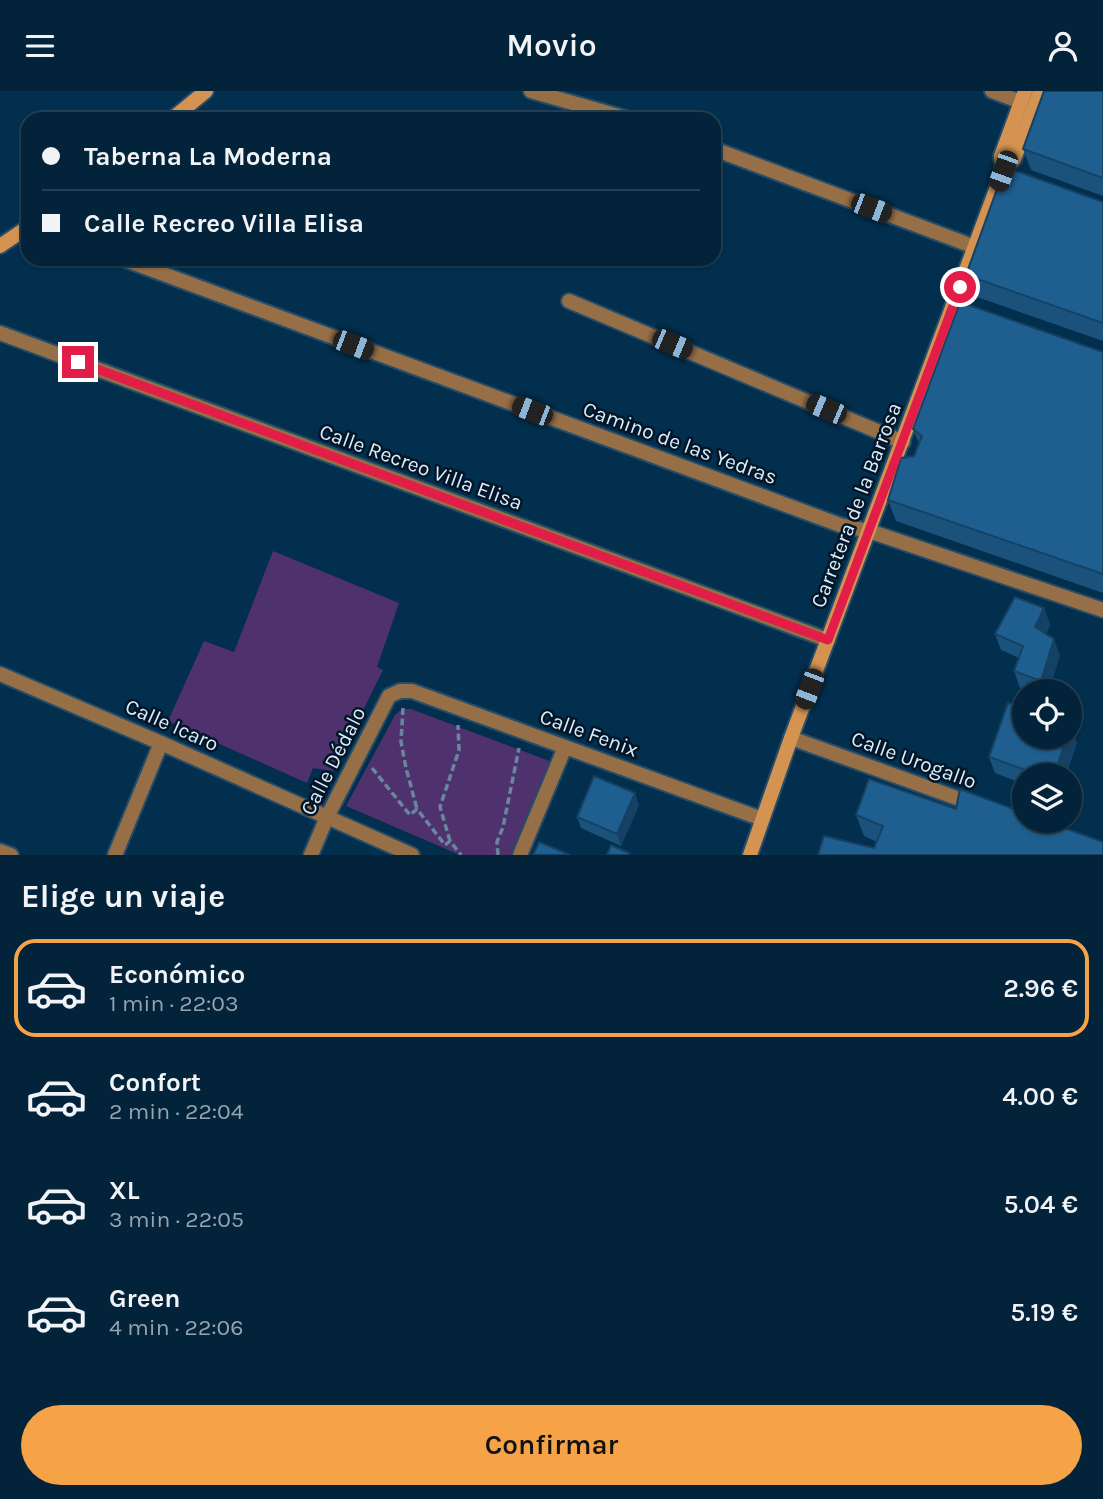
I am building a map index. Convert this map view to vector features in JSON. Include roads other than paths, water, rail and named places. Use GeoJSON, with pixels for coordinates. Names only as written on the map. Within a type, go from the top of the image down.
{"type":"FeatureCollection","features":[{"type":"Feature","properties":{"kind":"street"},"geometry":{"type":"LineString","coordinates":[[180,112],[206,91]]}},
{"type":"Feature","properties":{"kind":"street"},"geometry":{"type":"LineString","coordinates":[[531,91],[604,112]]}},
{"type":"Feature","properties":{"kind":"street"},"geometry":{"type":"LineString","coordinates":[[992,91],[1023,96]]}},
{"type":"Feature","properties":{"kind":"street","name":"Carretera de la Barrosa"},"geometry":{"type":"LineString","coordinates":[[750,855],[869,531],[958,309],[975,247],[1009,173],[1040,91]]}},
{"type":"Feature","properties":{"kind":"street","name":"Carretera de la Barrosa"},"geometry":{"type":"LineString","coordinates":[[1009,173],[1001,156],[1023,96]]}},
{"type":"Feature","properties":{"kind":"street"},"geometry":{"type":"LineString","coordinates":[[721,152],[975,247]]}},
{"type":"Feature","properties":{"kind":"street"},"geometry":{"type":"LineString","coordinates":[[1,243],[21,231]]}},
{"type":"Feature","properties":{"kind":"street","name":"Camino de las Yedras"},"geometry":{"type":"LineString","coordinates":[[142,266],[840,525],[869,531],[1103,610]]}},
{"type":"Feature","properties":{"kind":"street"},"geometry":{"type":"LineString","coordinates":[[569,301],[903,442]]}},
{"type":"Feature","properties":{"kind":"street","name":"Calle Recreo Villa Elisa"},"geometry":{"type":"LineString","coordinates":[[0,333],[828,640]]}},
{"type":"Feature","properties":{"kind":"street","name":"Calle Icaro"},"geometry":{"type":"LineString","coordinates":[[0,674],[412,855]]}},
{"type":"Feature","properties":{"kind":"street","name":"Calle Fenix"},"geometry":{"type":"LineString","coordinates":[[400,691],[412,691],[762,819]]}},
{"type":"Feature","properties":{"kind":"street","name":"Calle Dédalo"},"geometry":{"type":"LineString","coordinates":[[311,855],[327,817],[390,696],[400,691]]}},
{"type":"Feature","properties":{"kind":"street","name":"Calle Urogallo"},"geometry":{"type":"LineString","coordinates":[[791,738],[986,808]]}},
{"type":"Feature","properties":{"kind":"street"},"geometry":{"type":"LineString","coordinates":[[116,855],[161,743]]}},
{"type":"Feature","properties":{"kind":"street"},"geometry":{"type":"LineString","coordinates":[[520,855],[565,747]]}},
{"type":"Feature","properties":{"kind":"street"},"geometry":{"type":"LineString","coordinates":[[0,851],[11,855]]}}]}
